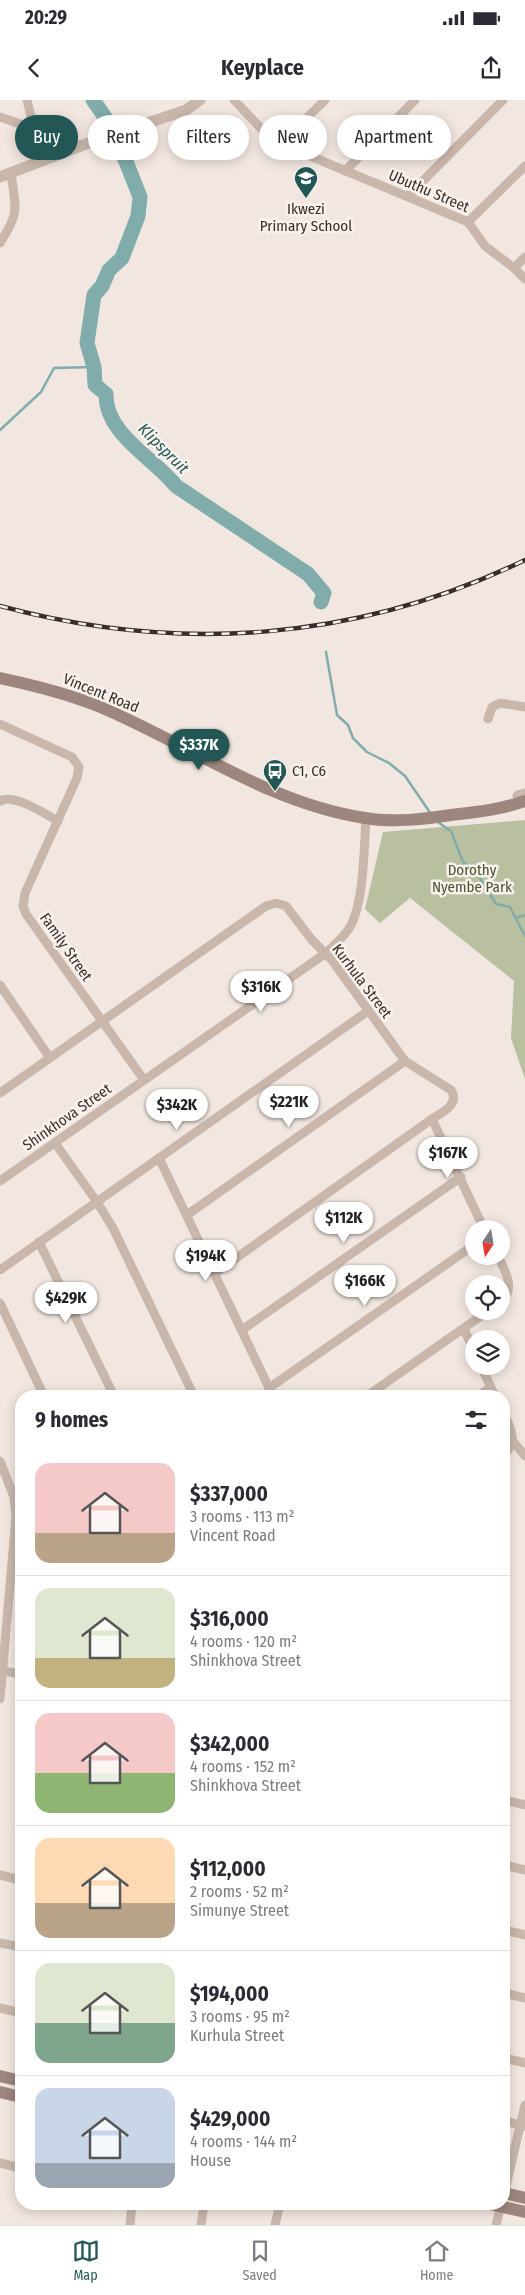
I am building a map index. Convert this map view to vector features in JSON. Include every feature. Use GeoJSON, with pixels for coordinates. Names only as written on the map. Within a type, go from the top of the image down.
{"type":"FeatureCollection","features":[{"type":"Feature","properties":{"kind":"main road","name":"Vincent Road"},"geometry":{"type":"LineString","coordinates":[[0,678],[60,693],[99,707],[276,793],[327,810],[366,818],[405,819],[471,812],[522,799]]}},
{"type":"Feature","properties":{"kind":"main road"},"geometry":{"type":"LineString","coordinates":[[0,2076],[15,2080]]}},
{"type":"Feature","properties":{"kind":"main road"},"geometry":{"type":"LineString","coordinates":[[0,2092],[15,2096]]}},
{"type":"Feature","properties":{"kind":"main road"},"geometry":{"type":"LineString","coordinates":[[510,2194],[525,2198]]}},
{"type":"Feature","properties":{"kind":"main road"},"geometry":{"type":"LineString","coordinates":[[510,2208],[525,2212]]}},
{"type":"Feature","properties":{"kind":"street"},"geometry":{"type":"LineString","coordinates":[[27,100],[31,115]]}},
{"type":"Feature","properties":{"kind":"street"},"geometry":{"type":"LineString","coordinates":[[78,147],[186,110],[200,100]]}},
{"type":"Feature","properties":{"kind":"street","name":"Ubuthu Street"},"geometry":{"type":"LineString","coordinates":[[234,100],[259,128]]}},
{"type":"Feature","properties":{"kind":"street"},"geometry":{"type":"LineString","coordinates":[[309,115],[324,100]]}},
{"type":"Feature","properties":{"kind":"street"},"geometry":{"type":"LineString","coordinates":[[345,171],[415,100]]}},
{"type":"Feature","properties":{"kind":"street"},"geometry":{"type":"LineString","coordinates":[[408,196],[503,100]]}},
{"type":"Feature","properties":{"kind":"street"},"geometry":{"type":"LineString","coordinates":[[0,117],[15,121]]}},
{"type":"Feature","properties":{"kind":"street"},"geometry":{"type":"LineString","coordinates":[[0,178],[48,160]]}},
{"type":"Feature","properties":{"kind":"street","name":"Ubuthu Street"},"geometry":{"type":"LineString","coordinates":[[319,160],[468,222],[485,246],[525,279]]}},
{"type":"Feature","properties":{"kind":"street"},"geometry":{"type":"LineString","coordinates":[[468,222],[525,166]]}},
{"type":"Feature","properties":{"kind":"street"},"geometry":{"type":"LineString","coordinates":[[0,243],[14,221],[11,174]]}},
{"type":"Feature","properties":{"kind":"street"},"geometry":{"type":"LineString","coordinates":[[514,268],[525,257]]}},
{"type":"Feature","properties":{"kind":"street"},"geometry":{"type":"LineString","coordinates":[[488,719],[495,704],[507,703],[525,707]]}},
{"type":"Feature","properties":{"kind":"street","name":"Family Street"},"geometry":{"type":"LineString","coordinates":[[0,724],[72,757],[78,763],[79,772],[25,893],[23,906],[26,914],[144,1080]]}},
{"type":"Feature","properties":{"kind":"street"},"geometry":{"type":"LineString","coordinates":[[0,800],[16,799],[58,820]]}},
{"type":"Feature","properties":{"kind":"street","name":"Shinkhova Street"},"geometry":{"type":"LineString","coordinates":[[0,1181],[326,953],[349,928],[356,911],[366,818]]}},
{"type":"Feature","properties":{"kind":"street","name":"Kurhula Street"},"geometry":{"type":"LineString","coordinates":[[0,1094],[271,904],[282,903],[286,906],[312,940],[326,953],[405,1061],[453,1092],[452,1105],[215,1273]]}},
{"type":"Feature","properties":{"kind":"street"},"geometry":{"type":"LineString","coordinates":[[0,985],[50,1058]]}},
{"type":"Feature","properties":{"kind":"street"},"geometry":{"type":"LineString","coordinates":[[0,1270],[368,1011]]}},
{"type":"Feature","properties":{"kind":"street"},"geometry":{"type":"LineString","coordinates":[[187,1215],[405,1061]]}},
{"type":"Feature","properties":{"kind":"street"},"geometry":{"type":"LineString","coordinates":[[432,1120],[480,1220]]}},
{"type":"Feature","properties":{"kind":"street"},"geometry":{"type":"LineString","coordinates":[[55,1143],[97,1202],[122,1245],[191,1390]]}},
{"type":"Feature","properties":{"kind":"street"},"geometry":{"type":"LineString","coordinates":[[160,1158],[270,1390]]}},
{"type":"Feature","properties":{"kind":"street"},"geometry":{"type":"LineString","coordinates":[[242,1330],[461,1177]]}},
{"type":"Feature","properties":{"kind":"street"},"geometry":{"type":"LineString","coordinates":[[39,1242],[111,1390]]}},
{"type":"Feature","properties":{"kind":"street"},"geometry":{"type":"LineString","coordinates":[[274,1390],[465,1252]]}},
{"type":"Feature","properties":{"kind":"street"},"geometry":{"type":"LineString","coordinates":[[0,1303],[41,1390]]}},
{"type":"Feature","properties":{"kind":"street"},"geometry":{"type":"LineString","coordinates":[[376,1390],[476,1320]]}},
{"type":"Feature","properties":{"kind":"street"},"geometry":{"type":"LineString","coordinates":[[485,1375],[491,1390]]}},
{"type":"Feature","properties":{"kind":"street"},"geometry":{"type":"LineString","coordinates":[[510,1427],[512,1431],[510,1447]]}},
{"type":"Feature","properties":{"kind":"street"},"geometry":{"type":"LineString","coordinates":[[512,1440],[525,1456]]}},
{"type":"Feature","properties":{"kind":"street"},"geometry":{"type":"LineString","coordinates":[[0,1461],[14,1497],[15,1507]]}},
{"type":"Feature","properties":{"kind":"street"},"geometry":{"type":"LineString","coordinates":[[0,1699],[2,1643],[15,1526]]}},
{"type":"Feature","properties":{"kind":"street"},"geometry":{"type":"LineString","coordinates":[[2,1671],[15,1673]]}},
{"type":"Feature","properties":{"kind":"street"},"geometry":{"type":"LineString","coordinates":[[510,1801],[525,1805]]}},
{"type":"Feature","properties":{"kind":"street"},"geometry":{"type":"LineString","coordinates":[[510,1866],[525,1870]]}},
{"type":"Feature","properties":{"kind":"street"},"geometry":{"type":"LineString","coordinates":[[0,1875],[15,1879]]}},
{"type":"Feature","properties":{"kind":"street"},"geometry":{"type":"LineString","coordinates":[[510,1931],[525,1935]]}},
{"type":"Feature","properties":{"kind":"street"},"geometry":{"type":"LineString","coordinates":[[0,1942],[15,1946]]}},
{"type":"Feature","properties":{"kind":"street"},"geometry":{"type":"LineString","coordinates":[[510,1994],[525,1998]]}},
{"type":"Feature","properties":{"kind":"street"},"geometry":{"type":"LineString","coordinates":[[0,2008],[15,2012]]}},
{"type":"Feature","properties":{"kind":"street"},"geometry":{"type":"LineString","coordinates":[[510,2059],[525,2063]]}},
{"type":"Feature","properties":{"kind":"street"},"geometry":{"type":"LineString","coordinates":[[510,2172],[523,2126],[525,2105]]}},
{"type":"Feature","properties":{"kind":"street"},"geometry":{"type":"LineString","coordinates":[[510,2123],[523,2126]]}},
{"type":"Feature","properties":{"kind":"street"},"geometry":{"type":"LineString","coordinates":[[0,2163],[15,2167]]}},
{"type":"Feature","properties":{"kind":"street"},"geometry":{"type":"LineString","coordinates":[[130,2225],[131,2210]]}},
{"type":"Feature","properties":{"kind":"street"},"geometry":{"type":"LineString","coordinates":[[202,2225],[203,2210]]}},
{"type":"Feature","properties":{"kind":"street"},"geometry":{"type":"LineString","coordinates":[[275,2225],[279,2210]]}},
{"type":"Feature","properties":{"kind":"street"},"geometry":{"type":"LineString","coordinates":[[496,2225],[497,2210]]}},
{"type":"Feature","properties":{"kind":"green space","name":"Dorothy Nyembe Park"},"geometry":{"type":"Polygon","coordinates":[[[525,820],[525,1079],[511,1038],[514,981],[410,898],[380,923],[365,909],[383,832],[525,820]]]}},
{"type":"Feature","properties":{"kind":"waterway","name":"Klipspruit"},"geometry":{"type":"LineString","coordinates":[[93,100],[107,120],[140,197],[138,216],[122,258],[109,270],[102,286],[94,295],[87,343],[94,367],[95,385],[106,394],[108,408],[113,421],[132,444],[176,486],[308,574],[324,593],[321,602]]}},
{"type":"Feature","properties":{"kind":"waterway"},"geometry":{"type":"LineString","coordinates":[[0,430],[41,392],[54,368],[94,367]]}},
{"type":"Feature","properties":{"kind":"waterway"},"geometry":{"type":"LineString","coordinates":[[326,652],[337,715],[348,725],[353,738],[367,752],[389,763],[405,776],[431,814]]}},
{"type":"Feature","properties":{"kind":"waterway"},"geometry":{"type":"LineString","coordinates":[[436,821],[451,831],[463,862],[476,872],[496,904],[510,907],[525,936]]}},
{"type":"Feature","properties":{"kind":"waterway"},"geometry":{"type":"LineString","coordinates":[[517,918],[525,915]]}},
{"type":"Feature","properties":{"kind":"railway"},"geometry":{"type":"LineString","coordinates":[[0,606],[67,621],[134,630],[200,634],[267,631],[332,623],[398,608],[462,587],[525,560]]}},
{"type":"Feature","properties":{"kind":"place","name":"Ikwezi Primary School"},"geometry":{"type":"Point","coordinates":[306,199]}},
{"type":"Feature","properties":{"kind":"place","name":"C1, C6"},"geometry":{"type":"Point","coordinates":[275,792]}}]}
